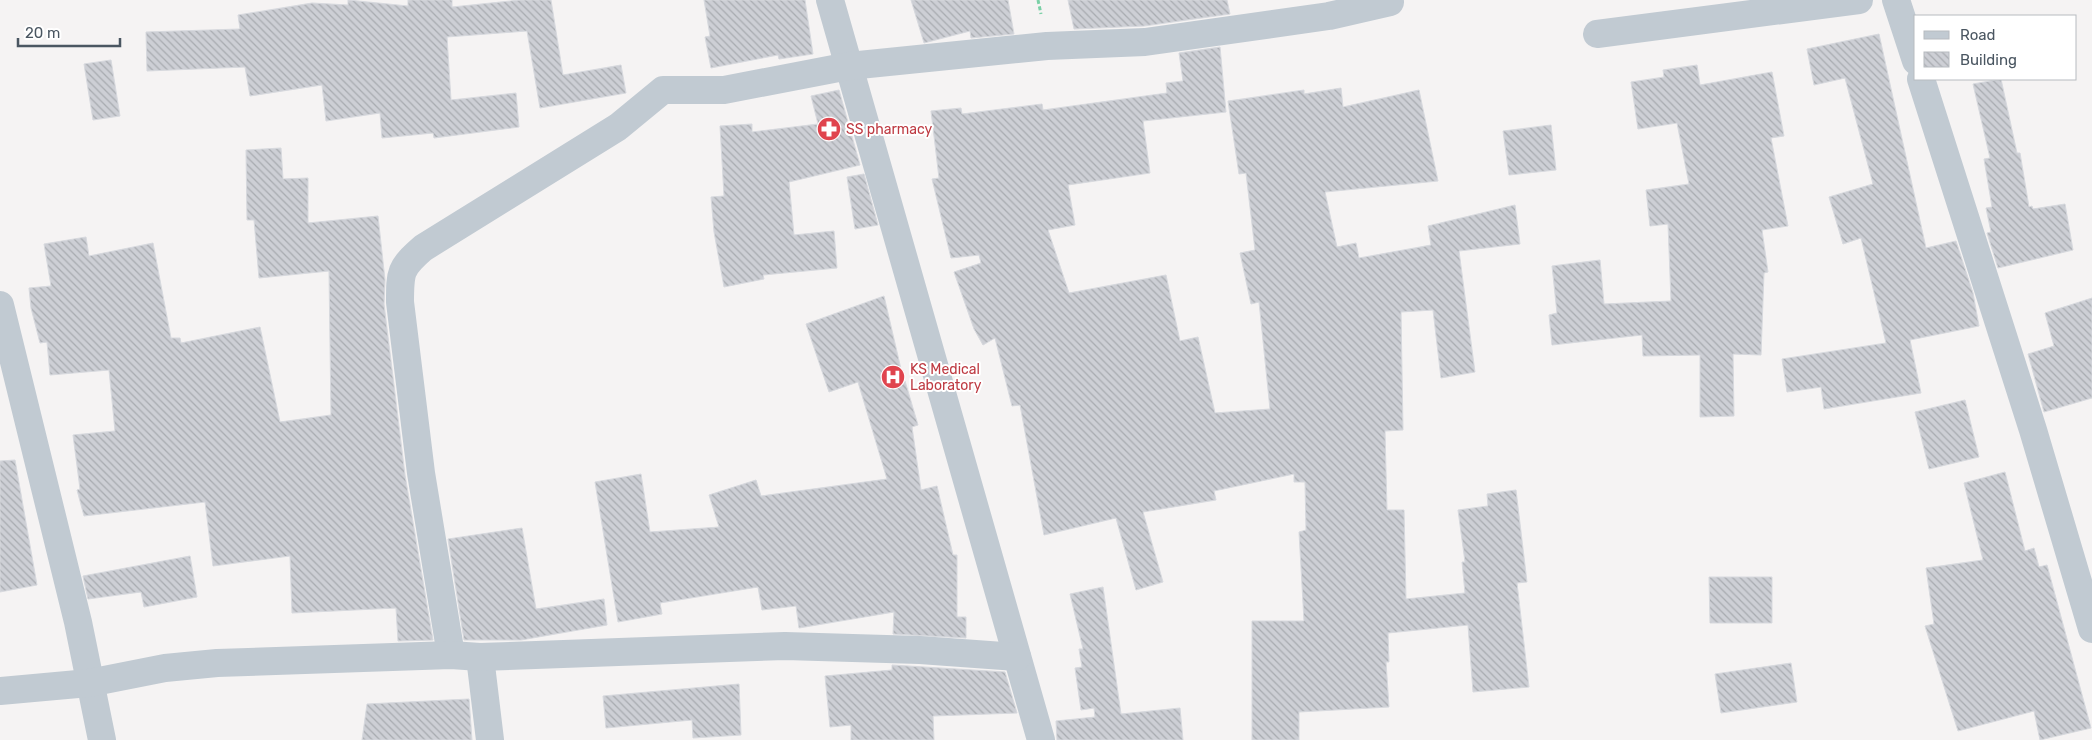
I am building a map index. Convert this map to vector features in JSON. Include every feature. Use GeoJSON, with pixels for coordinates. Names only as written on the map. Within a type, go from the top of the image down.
{"type":"FeatureCollection","features":[{"type":"Feature","properties":{"kind":"street"},"geometry":{"type":"LineString","coordinates":[[830,0],[1041,740]]}},
{"type":"Feature","properties":{"kind":"street"},"geometry":{"type":"LineString","coordinates":[[1597,34],[1859,0]]}},
{"type":"Feature","properties":{"kind":"street"},"geometry":{"type":"LineString","coordinates":[[1896,0],[1914,55]]}},
{"type":"Feature","properties":{"kind":"street"},"geometry":{"type":"LineString","coordinates":[[451,655],[422,473],[400,302],[400,281],[404,264],[422,248],[618,127],[663,90],[724,90],[849,66],[1047,46],[1145,42],[1329,16],[1390,2]]}},
{"type":"Feature","properties":{"kind":"street"},"geometry":{"type":"LineString","coordinates":[[1921,80],[2033,430],[2092,629]]}},
{"type":"Feature","properties":{"kind":"street"},"geometry":{"type":"LineString","coordinates":[[0,305],[51,506],[78,622],[102,740]]}},
{"type":"Feature","properties":{"kind":"street"},"geometry":{"type":"LineString","coordinates":[[0,691],[89,683],[165,668],[217,663],[451,655],[480,657],[786,646],[920,650],[1017,657]]}},
{"type":"Feature","properties":{"kind":"street"},"geometry":{"type":"LineString","coordinates":[[480,657],[490,740]]}},
{"type":"Feature","properties":{"kind":"building"},"geometry":{"type":"Polygon","coordinates":[[[348,0],[408,6],[408,0],[452,0],[452,7],[520,0],[551,0],[563,75],[621,65],[626,93],[540,108],[527,31],[447,37],[451,100],[516,93],[519,127],[434,138],[433,133],[382,138],[380,113],[326,121],[322,85],[250,96],[245,67],[147,71],[146,32],[240,29],[238,15],[312,3],[348,5],[348,0]]]}},
{"type":"Feature","properties":{"kind":"building"},"geometry":{"type":"Polygon","coordinates":[[[704,0],[805,0],[813,54],[779,59],[778,55],[711,68],[705,37],[710,36],[704,0]]]}},
{"type":"Feature","properties":{"kind":"building"},"geometry":{"type":"Polygon","coordinates":[[[911,0],[1008,0],[1014,34],[971,38],[970,31],[924,43],[911,0]]]}},
{"type":"Feature","properties":{"kind":"building"},"geometry":{"type":"Polygon","coordinates":[[[1068,0],[1227,0],[1230,14],[1144,26],[1074,29],[1068,0]]]}},
{"type":"Feature","properties":{"kind":"building"},"geometry":{"type":"Polygon","coordinates":[[[1879,34],[1926,248],[1956,241],[1973,293],[1979,326],[1910,340],[1921,393],[1824,409],[1821,387],[1787,392],[1782,359],[1886,343],[1861,238],[1843,244],[1829,197],[1873,184],[1845,78],[1814,85],[1807,49],[1879,34]]]}},
{"type":"Feature","properties":{"kind":"building"},"geometry":{"type":"Polygon","coordinates":[[[1220,47],[1226,112],[1143,121],[1150,173],[1068,185],[1075,225],[1048,230],[1069,293],[1166,275],[1180,341],[1198,337],[1215,413],[1270,409],[1259,302],[1251,304],[1240,253],[1255,250],[1246,173],[1239,174],[1228,101],[1304,90],[1304,94],[1341,88],[1343,107],[1419,90],[1438,181],[1325,192],[1337,247],[1356,243],[1359,258],[1431,245],[1428,226],[1515,205],[1520,244],[1459,251],[1475,372],[1441,378],[1433,310],[1401,312],[1403,430],[1385,431],[1387,510],[1404,510],[1406,599],[1465,593],[1462,562],[1465,562],[1458,510],[1488,506],[1487,494],[1516,490],[1527,582],[1517,583],[1529,687],[1473,692],[1468,625],[1388,633],[1389,662],[1386,662],[1389,707],[1299,712],[1299,740],[1252,740],[1252,621],[1304,621],[1299,532],[1306,530],[1305,482],[1294,482],[1294,474],[1214,491],[1216,500],[1143,512],[1163,582],[1136,590],[1116,518],[1044,535],[1020,405],[1012,406],[995,338],[983,345],[974,329],[954,272],[981,263],[979,255],[951,258],[932,179],[939,178],[931,111],[961,108],[962,114],[1042,104],[1043,110],[1167,93],[1166,83],[1183,81],[1179,53],[1220,47]]]}},
{"type":"Feature","properties":{"kind":"building"},"geometry":{"type":"Polygon","coordinates":[[[111,60],[120,116],[93,120],[84,64],[111,60]]]}},
{"type":"Feature","properties":{"kind":"building"},"geometry":{"type":"Polygon","coordinates":[[[1697,65],[1700,85],[1772,72],[1784,136],[1771,138],[1788,226],[1762,230],[1768,272],[1764,273],[1761,355],[1733,354],[1734,416],[1700,417],[1700,355],[1643,356],[1642,335],[1552,345],[1549,315],[1557,313],[1552,266],[1600,260],[1604,304],[1671,301],[1668,224],[1650,226],[1646,190],[1689,184],[1677,123],[1638,129],[1631,82],[1664,77],[1663,70],[1697,65]]]}},
{"type":"Feature","properties":{"kind":"building"},"geometry":{"type":"Polygon","coordinates":[[[2001,80],[2017,153],[2020,153],[2029,207],[2032,206],[2033,209],[2065,204],[2073,250],[1998,268],[1987,233],[1991,232],[1986,208],[1992,207],[1984,159],[1990,158],[1973,84],[2001,80]]]}},
{"type":"Feature","properties":{"kind":"building"},"geometry":{"type":"Polygon","coordinates":[[[839,90],[860,165],[789,182],[794,235],[834,231],[837,268],[763,275],[764,279],[724,287],[714,232],[711,197],[724,196],[720,126],[752,124],[752,132],[818,124],[811,96],[839,90]]]}},
{"type":"Feature","properties":{"kind":"building"},"geometry":{"type":"Polygon","coordinates":[[[1551,125],[1556,170],[1509,175],[1503,131],[1551,125]]]}},
{"type":"Feature","properties":{"kind":"building"},"geometry":{"type":"Polygon","coordinates":[[[281,148],[283,179],[308,178],[308,223],[378,216],[385,280],[384,304],[405,475],[433,640],[398,641],[396,608],[292,613],[290,556],[213,566],[205,502],[84,516],[77,490],[80,489],[73,435],[115,431],[109,370],[50,375],[47,342],[40,343],[31,308],[29,288],[51,286],[44,244],[86,237],[89,256],[153,243],[171,338],[180,338],[181,343],[260,327],[280,422],[331,415],[329,271],[259,278],[254,220],[247,220],[246,150],[281,148]]]}},
{"type":"Feature","properties":{"kind":"building"},"geometry":{"type":"Polygon","coordinates":[[[864,174],[878,225],[855,229],[847,177],[864,174]]]}},
{"type":"Feature","properties":{"kind":"building"},"geometry":{"type":"Polygon","coordinates":[[[884,296],[904,382],[918,425],[912,427],[921,490],[937,486],[953,555],[957,555],[957,617],[966,617],[966,638],[893,634],[894,612],[799,628],[796,606],[762,610],[758,587],[660,603],[662,614],[618,622],[595,482],[641,474],[650,532],[719,527],[709,495],[756,480],[761,496],[887,479],[858,382],[829,392],[806,324],[884,296]]]}},
{"type":"Feature","properties":{"kind":"building"},"geometry":{"type":"Polygon","coordinates":[[[2092,298],[2092,398],[2044,412],[2028,354],[2054,346],[2045,313],[2092,298]]]}},
{"type":"Feature","properties":{"kind":"building"},"geometry":{"type":"Polygon","coordinates":[[[1965,400],[1979,457],[1929,469],[1915,412],[1965,400]]]}},
{"type":"Feature","properties":{"kind":"building"},"geometry":{"type":"Polygon","coordinates":[[[15,460],[37,585],[0,592],[0,461],[15,460]]]}},
{"type":"Feature","properties":{"kind":"building"},"geometry":{"type":"Polygon","coordinates":[[[2005,472],[2025,551],[2034,548],[2039,567],[2047,565],[2091,728],[2040,740],[2034,711],[1958,731],[1925,626],[1934,624],[1926,568],[1983,560],[1964,483],[2005,472]]]}},
{"type":"Feature","properties":{"kind":"building"},"geometry":{"type":"Polygon","coordinates":[[[522,528],[536,609],[604,599],[607,625],[521,640],[464,640],[448,539],[522,528]]]}},
{"type":"Feature","properties":{"kind":"building"},"geometry":{"type":"Polygon","coordinates":[[[190,556],[197,597],[144,607],[141,592],[88,599],[83,576],[190,556]]]}},
{"type":"Feature","properties":{"kind":"building"},"geometry":{"type":"Polygon","coordinates":[[[1709,577],[1772,577],[1772,623],[1710,623],[1709,577]]]}},
{"type":"Feature","properties":{"kind":"building"},"geometry":{"type":"Polygon","coordinates":[[[1103,587],[1121,714],[1180,708],[1183,740],[1057,740],[1056,721],[1095,717],[1094,708],[1081,710],[1075,668],[1082,667],[1079,649],[1083,649],[1070,594],[1103,587]]]}},
{"type":"Feature","properties":{"kind":"building"},"geometry":{"type":"Polygon","coordinates":[[[1791,663],[1797,702],[1721,713],[1715,674],[1791,663]]]}},
{"type":"Feature","properties":{"kind":"building"},"geometry":{"type":"Polygon","coordinates":[[[892,665],[1005,672],[1017,713],[933,716],[934,740],[851,740],[851,725],[830,727],[825,676],[892,670],[892,665]]]}},
{"type":"Feature","properties":{"kind":"building"},"geometry":{"type":"Polygon","coordinates":[[[739,684],[741,735],[693,738],[692,720],[606,728],[603,696],[739,684]]]}},
{"type":"Feature","properties":{"kind":"building"},"geometry":{"type":"Polygon","coordinates":[[[469,699],[472,740],[362,740],[367,704],[469,699]]]}},
{"type":"Feature","properties":{"kind":"place","name":"SS pharmacy"},"geometry":{"type":"Point","coordinates":[829,129]}},
{"type":"Feature","properties":{"kind":"place","name":"KS Medical Laboratory"},"geometry":{"type":"Point","coordinates":[893,377]}}]}
